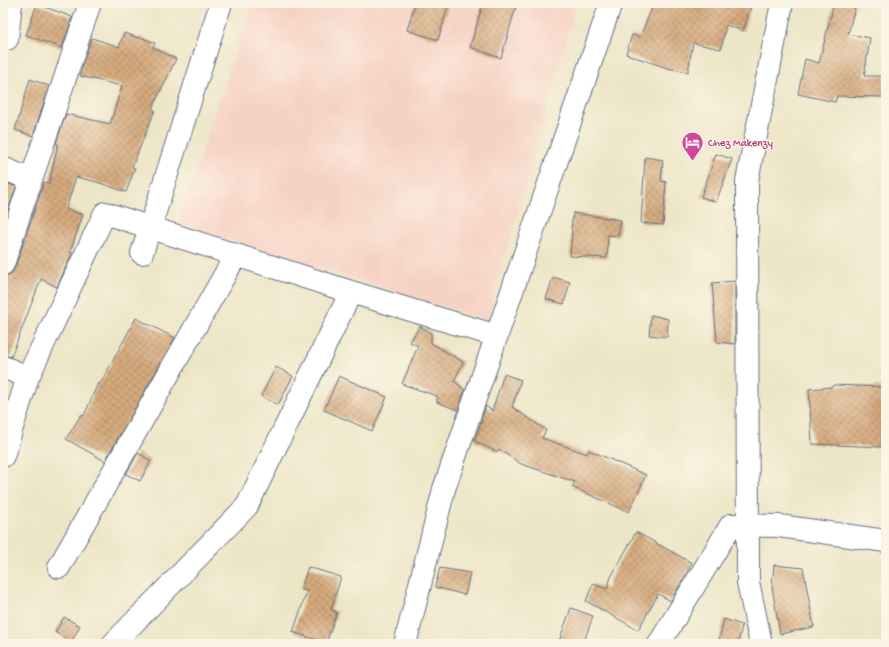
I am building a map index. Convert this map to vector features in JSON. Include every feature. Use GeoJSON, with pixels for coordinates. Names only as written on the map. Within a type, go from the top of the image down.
{"type":"FeatureCollection","features":[{"type":"Feature","properties":{"kind":"street"},"geometry":{"type":"LineString","coordinates":[[7,39],[11,3]]}},
{"type":"Feature","properties":{"kind":"street"},"geometry":{"type":"LineString","coordinates":[[3,264],[90,3]]}},
{"type":"Feature","properties":{"kind":"street"},"geometry":{"type":"LineString","coordinates":[[142,253],[221,3]]}},
{"type":"Feature","properties":{"kind":"street"},"geometry":{"type":"LineString","coordinates":[[405,644],[444,489],[611,3]]}},
{"type":"Feature","properties":{"kind":"street"},"geometry":{"type":"LineString","coordinates":[[761,644],[748,582],[747,181],[782,3]]}},
{"type":"Feature","properties":{"kind":"street"},"geometry":{"type":"LineString","coordinates":[[3,168],[31,180]]}},
{"type":"Feature","properties":{"kind":"street"},"geometry":{"type":"LineString","coordinates":[[3,456],[28,377],[105,213],[351,292],[497,336]]}},
{"type":"Feature","properties":{"kind":"street"},"geometry":{"type":"LineString","coordinates":[[59,567],[236,255]]}},
{"type":"Feature","properties":{"kind":"street"},"geometry":{"type":"LineString","coordinates":[[112,644],[247,506],[351,292]]}},
{"type":"Feature","properties":{"kind":"street"},"geometry":{"type":"LineString","coordinates":[[3,367],[28,377]]}},
{"type":"Feature","properties":{"kind":"street"},"geometry":{"type":"LineString","coordinates":[[659,644],[731,525],[779,526],[886,541]]}},
{"type":"Feature","properties":{"kind":"shaded area"},"geometry":{"type":"Polygon","coordinates":[[[251,3],[577,3],[487,320],[178,224],[251,3]]]}},
{"type":"Feature","properties":{"kind":"building"},"geometry":{"type":"Polygon","coordinates":[[[415,3],[449,3],[438,40],[407,30],[415,3]]]}},
{"type":"Feature","properties":{"kind":"building"},"geometry":{"type":"Polygon","coordinates":[[[483,3],[517,3],[501,58],[470,47],[483,3]]]}},
{"type":"Feature","properties":{"kind":"building"},"geometry":{"type":"Polygon","coordinates":[[[654,3],[752,3],[743,31],[726,25],[721,49],[693,43],[688,72],[667,68],[626,54],[632,35],[640,37],[654,3]]]}},
{"type":"Feature","properties":{"kind":"building"},"geometry":{"type":"Polygon","coordinates":[[[834,3],[856,3],[848,34],[870,38],[864,76],[885,76],[884,97],[837,96],[835,102],[798,94],[805,59],[819,63],[834,3]]]}},
{"type":"Feature","properties":{"kind":"building"},"geometry":{"type":"Polygon","coordinates":[[[37,4],[72,17],[62,48],[26,35],[37,4]]]}},
{"type":"Feature","properties":{"kind":"building"},"geometry":{"type":"Polygon","coordinates":[[[124,33],[155,43],[153,47],[176,59],[152,109],[155,110],[132,167],[135,168],[126,192],[97,182],[76,177],[66,209],[83,215],[70,252],[72,253],[57,287],[41,279],[11,357],[3,355],[3,276],[11,274],[15,268],[44,182],[49,184],[58,144],[56,143],[66,114],[110,124],[122,86],[80,76],[92,38],[119,47],[124,33]]]}},
{"type":"Feature","properties":{"kind":"building"},"geometry":{"type":"Polygon","coordinates":[[[30,79],[49,86],[33,136],[15,130],[30,79]]]}},
{"type":"Feature","properties":{"kind":"building"},"geometry":{"type":"Polygon","coordinates":[[[716,154],[732,159],[716,202],[701,197],[716,154]]]}},
{"type":"Feature","properties":{"kind":"building"},"geometry":{"type":"Polygon","coordinates":[[[645,157],[663,160],[661,181],[666,182],[663,225],[641,223],[645,157]]]}},
{"type":"Feature","properties":{"kind":"building"},"geometry":{"type":"Polygon","coordinates":[[[9,184],[16,187],[3,224],[3,202],[9,184]]]}},
{"type":"Feature","properties":{"kind":"building"},"geometry":{"type":"Polygon","coordinates":[[[573,213],[621,220],[618,236],[608,235],[607,258],[570,256],[573,213]]]}},
{"type":"Feature","properties":{"kind":"building"},"geometry":{"type":"Polygon","coordinates":[[[553,277],[570,282],[564,304],[546,299],[553,277]]]}},
{"type":"Feature","properties":{"kind":"building"},"geometry":{"type":"Polygon","coordinates":[[[735,281],[735,344],[717,342],[712,283],[735,281]]]}},
{"type":"Feature","properties":{"kind":"building"},"geometry":{"type":"Polygon","coordinates":[[[651,315],[668,319],[667,337],[649,335],[651,315]]]}},
{"type":"Feature","properties":{"kind":"building"},"geometry":{"type":"Polygon","coordinates":[[[136,318],[175,338],[105,461],[66,439],[81,415],[84,416],[98,383],[100,384],[136,318]]]}},
{"type":"Feature","properties":{"kind":"building"},"geometry":{"type":"Polygon","coordinates":[[[420,326],[431,333],[431,343],[463,362],[454,381],[465,390],[458,410],[437,402],[437,396],[402,384],[418,346],[410,342],[420,326]]]}},
{"type":"Feature","properties":{"kind":"building"},"geometry":{"type":"Polygon","coordinates":[[[276,367],[293,376],[278,405],[261,396],[276,367]]]}},
{"type":"Feature","properties":{"kind":"building"},"geometry":{"type":"Polygon","coordinates":[[[504,374],[521,380],[512,407],[546,430],[542,438],[587,454],[589,450],[646,475],[629,512],[572,487],[575,482],[521,464],[499,449],[497,452],[474,441],[486,406],[492,411],[504,374]]]}},
{"type":"Feature","properties":{"kind":"building"},"geometry":{"type":"Polygon","coordinates":[[[339,376],[387,397],[372,431],[324,410],[339,376]]]}},
{"type":"Feature","properties":{"kind":"building"},"geometry":{"type":"Polygon","coordinates":[[[833,385],[885,387],[882,447],[812,444],[809,389],[832,387],[833,385]]]}},
{"type":"Feature","properties":{"kind":"building"},"geometry":{"type":"Polygon","coordinates":[[[138,453],[151,461],[140,481],[126,474],[138,453]]]}},
{"type":"Feature","properties":{"kind":"building"},"geometry":{"type":"Polygon","coordinates":[[[636,532],[692,563],[671,601],[658,594],[638,630],[586,601],[593,584],[607,589],[611,577],[636,532]]]}},
{"type":"Feature","properties":{"kind":"building"},"geometry":{"type":"Polygon","coordinates":[[[774,565],[803,568],[814,627],[780,634],[772,587],[774,565]]]}},
{"type":"Feature","properties":{"kind":"building"},"geometry":{"type":"Polygon","coordinates":[[[308,567],[341,577],[331,610],[337,612],[326,643],[293,632],[307,591],[301,589],[308,567]]]}},
{"type":"Feature","properties":{"kind":"building"},"geometry":{"type":"Polygon","coordinates":[[[440,568],[470,573],[465,595],[435,587],[440,568]]]}},
{"type":"Feature","properties":{"kind":"building"},"geometry":{"type":"Polygon","coordinates":[[[571,608],[593,616],[583,644],[558,644],[571,608]]]}},
{"type":"Feature","properties":{"kind":"building"},"geometry":{"type":"Polygon","coordinates":[[[64,617],[80,626],[71,642],[55,632],[64,617]]]}},
{"type":"Feature","properties":{"kind":"building"},"geometry":{"type":"Polygon","coordinates":[[[724,619],[742,625],[738,644],[718,644],[724,619]]]}},
{"type":"Feature","properties":{"kind":"place","name":"Chez Makenzy"},"geometry":{"type":"Point","coordinates":[693,162]}}]}
